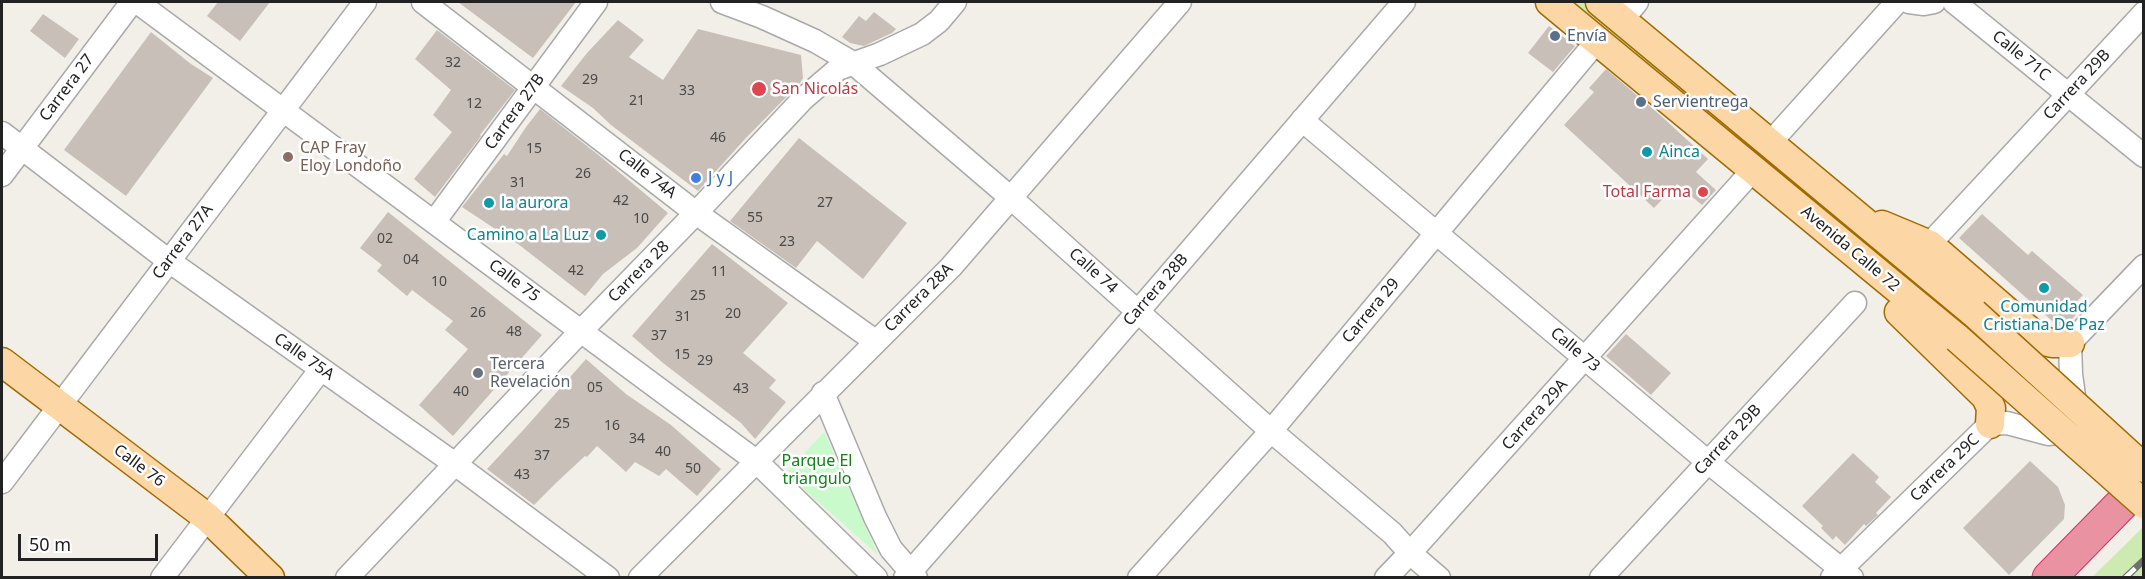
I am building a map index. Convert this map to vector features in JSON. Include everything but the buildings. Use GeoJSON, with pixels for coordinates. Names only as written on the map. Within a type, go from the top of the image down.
{"type":"FeatureCollection","features":[{"type":"Feature","properties":{"kind":"highway"},"geometry":{"type":"LineString","coordinates":[[2049,578],[2144,481]]}},
{"type":"Feature","properties":{"kind":"main road","name":"Avenida Calle 72"},"geometry":{"type":"LineString","coordinates":[[1550,2],[1957,338],[2144,504]]}},
{"type":"Feature","properties":{"kind":"main road","name":"Avenida Calle 72"},"geometry":{"type":"LineString","coordinates":[[1600,2],[1630,11],[1770,143],[1974,313],[2144,468]]}},
{"type":"Feature","properties":{"kind":"main road"},"geometry":{"type":"LineString","coordinates":[[1858,216],[1930,245],[2040,340],[2070,343]]}},
{"type":"Feature","properties":{"kind":"main road"},"geometry":{"type":"LineString","coordinates":[[1859,257],[1873,283],[1897,310],[1986,397],[1991,408],[1990,424]]}},
{"type":"Feature","properties":{"kind":"main road","name":"Calle 76"},"geometry":{"type":"LineString","coordinates":[[2,362],[208,518],[270,578]]}},
{"type":"Feature","properties":{"kind":"street","name":"Carrera 27"},"geometry":{"type":"LineString","coordinates":[[2,175],[132,2]]}},
{"type":"Feature","properties":{"kind":"street","name":"Calle 75"},"geometry":{"type":"LineString","coordinates":[[137,2],[756,461],[876,578]]}},
{"type":"Feature","properties":{"kind":"street","name":"Carrera 27A"},"geometry":{"type":"LineString","coordinates":[[2,482],[365,2]]}},
{"type":"Feature","properties":{"kind":"street","name":"Calle 74A"},"geometry":{"type":"LineString","coordinates":[[423,2],[696,213],[875,341]]}},
{"type":"Feature","properties":{"kind":"street","name":"Carrera 27B"},"geometry":{"type":"LineString","coordinates":[[434,222],[596,2]]}},
{"type":"Feature","properties":{"kind":"street","name":"Calle 74"},"geometry":{"type":"LineString","coordinates":[[722,2],[766,9],[853,63],[1011,198],[1270,431],[1392,533],[1410,553],[1439,578]]}},
{"type":"Feature","properties":{"kind":"street","name":"Carrera 28"},"geometry":{"type":"LineString","coordinates":[[347,578],[803,99],[838,69],[880,54],[922,34],[939,21],[955,2]]}},
{"type":"Feature","properties":{"kind":"street","name":"Carrera 28A"},"geometry":{"type":"LineString","coordinates":[[640,578],[951,267],[1180,2]]}},
{"type":"Feature","properties":{"kind":"street","name":"Carrera 28B"},"geometry":{"type":"LineString","coordinates":[[911,576],[1404,2]]}},
{"type":"Feature","properties":{"kind":"street"},"geometry":{"type":"LineString","coordinates":[[1770,143],[1898,2]]}},
{"type":"Feature","properties":{"kind":"street"},"geometry":{"type":"LineString","coordinates":[[1909,2],[1924,4],[1934,2]]}},
{"type":"Feature","properties":{"kind":"street","name":"Calle 71C"},"geometry":{"type":"LineString","coordinates":[[1954,2],[2144,156]]}},
{"type":"Feature","properties":{"kind":"street","name":"Carrera 29B"},"geometry":{"type":"LineString","coordinates":[[1937,236],[2144,13]]}},
{"type":"Feature","properties":{"kind":"street","name":"Carrera 29"},"geometry":{"type":"LineString","coordinates":[[1139,578],[1270,431],[1597,40]]}},
{"type":"Feature","properties":{"kind":"street","name":"Calle 73"},"geometry":{"type":"LineString","coordinates":[[1302,120],[1842,574]]}},
{"type":"Feature","properties":{"kind":"street","name":"Calle 75A"},"geometry":{"type":"LineString","coordinates":[[2,133],[169,261],[455,464],[608,578]]}},
{"type":"Feature","properties":{"kind":"street","name":"Carrera 29A"},"geometry":{"type":"LineString","coordinates":[[1386,578],[1753,170]]}},
{"type":"Feature","properties":{"kind":"street"},"geometry":{"type":"LineString","coordinates":[[2070,343],[2144,266]]}},
{"type":"Feature","properties":{"kind":"street","name":"Carrera 29B"},"geometry":{"type":"LineString","coordinates":[[1601,578],[1855,303]]}},
{"type":"Feature","properties":{"kind":"street","name":"Carrera 29C"},"geometry":{"type":"LineString","coordinates":[[1842,574],[1990,424],[2007,423],[2048,434],[2066,429],[2072,422],[2076,411],[2070,343]]}},
{"type":"Feature","properties":{"kind":"street"},"geometry":{"type":"LineString","coordinates":[[162,578],[321,369]]}},
{"type":"Feature","properties":{"kind":"street"},"geometry":{"type":"LineString","coordinates":[[823,393],[875,517],[891,549],[911,576]]}},
{"type":"Feature","properties":{"kind":"green space"},"geometry":{"type":"Polygon","coordinates":[[[1567,2],[1587,2],[1834,214],[1830,219],[1567,2]]]}},
{"type":"Feature","properties":{"kind":"green space","name":"Parque El triangulo"},"geometry":{"type":"Polygon","coordinates":[[[824,432],[877,553],[877,554],[786,473],[824,432]]]}},
{"type":"Feature","properties":{"kind":"green space"},"geometry":{"type":"Polygon","coordinates":[[[2143,527],[2143,577],[2092,577],[2123,547],[2143,527]]]}},
{"type":"Feature","properties":{"kind":"railway"},"geometry":{"type":"LineString","coordinates":[[2125,578],[2144,560]]}},
{"type":"Feature","properties":{"kind":"place","name":"Envía"},"geometry":{"type":"Point","coordinates":[1555,36]}},
{"type":"Feature","properties":{"kind":"place","name":"San Nicolás"},"geometry":{"type":"Point","coordinates":[759,89]}},
{"type":"Feature","properties":{"kind":"place","name":"Servientrega"},"geometry":{"type":"Point","coordinates":[1641,102]}},
{"type":"Feature","properties":{"kind":"place","name":"Ainca"},"geometry":{"type":"Point","coordinates":[1647,152]}},
{"type":"Feature","properties":{"kind":"place","name":"CAP Fray Eloy Londoño"},"geometry":{"type":"Point","coordinates":[288,157]}},
{"type":"Feature","properties":{"kind":"place","name":"J y J"},"geometry":{"type":"Point","coordinates":[696,178]}},
{"type":"Feature","properties":{"kind":"place","name":"Total Farma"},"geometry":{"type":"Point","coordinates":[1703,192]}},
{"type":"Feature","properties":{"kind":"place","name":"la aurora"},"geometry":{"type":"Point","coordinates":[489,203]}},
{"type":"Feature","properties":{"kind":"place","name":"Camino a La Luz"},"geometry":{"type":"Point","coordinates":[601,235]}},
{"type":"Feature","properties":{"kind":"place","name":"Comunidad Cristiana De Paz"},"geometry":{"type":"Point","coordinates":[2044,288]}},
{"type":"Feature","properties":{"kind":"place","name":"Tercera Revelación"},"geometry":{"type":"Point","coordinates":[478,373]}}]}
